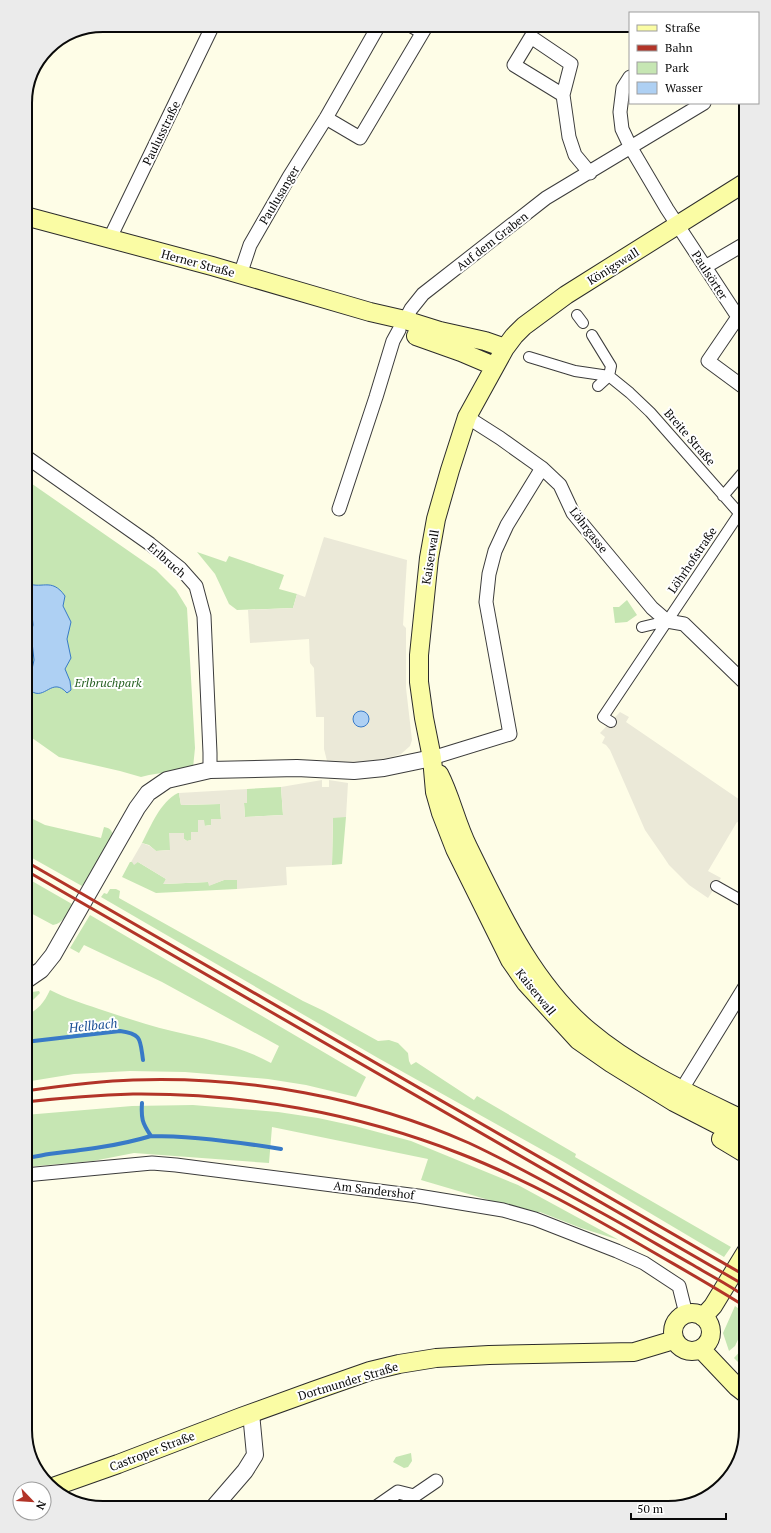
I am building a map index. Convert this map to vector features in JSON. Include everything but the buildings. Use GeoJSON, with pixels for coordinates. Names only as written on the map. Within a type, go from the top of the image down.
{"type":"FeatureCollection","features":[{"type":"Feature","properties":{"kind":"main road","name":"Königswall"},"geometry":{"type":"LineString","coordinates":[[494,366],[514,336],[544,311],[739,186]]}},
{"type":"Feature","properties":{"kind":"main road","name":"Herner Straße"},"geometry":{"type":"LineString","coordinates":[[32,218],[370,312],[436,343],[494,366]]}},
{"type":"Feature","properties":{"kind":"main road","name":"Herner Straße"},"geometry":{"type":"LineString","coordinates":[[402,326],[440,331],[485,341],[505,348]]}},
{"type":"Feature","properties":{"kind":"main road","name":"Kaiserwall"},"geometry":{"type":"LineString","coordinates":[[494,366],[467,417],[450,470],[436,519],[423,606],[419,655],[419,682],[432,758],[435,792],[441,813],[455,848],[510,960],[526,983],[578,1040],[611,1064],[681,1100],[711,1122],[739,1136]]}},
{"type":"Feature","properties":{"kind":"main road","name":"Kaiserwall"},"geometry":{"type":"LineString","coordinates":[[681,1100],[739,1119]]}},
{"type":"Feature","properties":{"kind":"main road"},"geometry":{"type":"LineString","coordinates":[[681,1100],[711,1134],[739,1150]]}},
{"type":"Feature","properties":{"kind":"main road"},"geometry":{"type":"LineString","coordinates":[[694,1315],[709,1324],[711,1334],[708,1343],[701,1349],[693,1351],[686,1350],[679,1346],[674,1340],[673,1334],[676,1322],[713,1306],[739,1265]]}},
{"type":"Feature","properties":{"kind":"main road","name":"Dortmunder Straße"},"geometry":{"type":"LineString","coordinates":[[251,1413],[370,1371],[399,1364],[436,1358],[489,1355],[634,1352],[674,1340]]}},
{"type":"Feature","properties":{"kind":"main road"},"geometry":{"type":"LineString","coordinates":[[701,1349],[739,1388]]}},
{"type":"Feature","properties":{"kind":"main road","name":"Castroper Straße"},"geometry":{"type":"LineString","coordinates":[[58,1485],[251,1413]]}},
{"type":"Feature","properties":{"kind":"street","name":"Paulusstraße"},"geometry":{"type":"LineString","coordinates":[[109,240],[210,32]]}},
{"type":"Feature","properties":{"kind":"street","name":"Paulusanger"},"geometry":{"type":"LineString","coordinates":[[240,275],[250,245],[326,118],[375,32]]}},
{"type":"Feature","properties":{"kind":"street"},"geometry":{"type":"LineString","coordinates":[[326,118],[360,138],[422,32]]}},
{"type":"Feature","properties":{"kind":"street"},"geometry":{"type":"LineString","coordinates":[[563,96],[514,65],[531,37],[571,64],[563,96],[569,137],[575,155],[590,173]]}},
{"type":"Feature","properties":{"kind":"street"},"geometry":{"type":"LineString","coordinates":[[629,79],[623,88],[620,112],[622,129],[631,148],[678,225]]}},
{"type":"Feature","properties":{"kind":"street","name":"Auf dem Graben"},"geometry":{"type":"LineString","coordinates":[[339,509],[393,341],[411,309],[423,294],[546,198],[590,173],[702,104]]}},
{"type":"Feature","properties":{"kind":"street","name":"Paulsörter"},"geometry":{"type":"LineString","coordinates":[[678,225],[705,267],[739,311]]}},
{"type":"Feature","properties":{"kind":"street"},"geometry":{"type":"LineString","coordinates":[[705,267],[739,247]]}},
{"type":"Feature","properties":{"kind":"street"},"geometry":{"type":"LineString","coordinates":[[739,319],[708,361],[739,384]]}},
{"type":"Feature","properties":{"kind":"street"},"geometry":{"type":"LineString","coordinates":[[596,336],[611,366],[609,376],[598,386]]}},
{"type":"Feature","properties":{"kind":"street"},"geometry":{"type":"LineString","coordinates":[[529,357],[575,371],[609,376]]}},
{"type":"Feature","properties":{"kind":"street","name":"Breite Straße"},"geometry":{"type":"LineString","coordinates":[[609,376],[650,412],[739,514]]}},
{"type":"Feature","properties":{"kind":"street","name":"Löhrgasse"},"geometry":{"type":"LineString","coordinates":[[467,417],[542,468],[560,485],[573,513],[652,608],[667,620]]}},
{"type":"Feature","properties":{"kind":"street","name":"Erlbruch"},"geometry":{"type":"LineString","coordinates":[[32,461],[150,544],[180,568],[196,586],[204,616],[210,770]]}},
{"type":"Feature","properties":{"kind":"street"},"geometry":{"type":"LineString","coordinates":[[32,976],[41,970],[53,955],[137,808],[148,794],[167,780],[210,770],[297,768],[354,771],[384,768],[432,758],[510,734],[486,602],[489,574],[495,551],[507,525],[542,468]]}},
{"type":"Feature","properties":{"kind":"street"},"geometry":{"type":"LineString","coordinates":[[723,496],[739,477]]}},
{"type":"Feature","properties":{"kind":"street","name":"Löhrhofstraße"},"geometry":{"type":"LineString","coordinates":[[607,720],[667,620],[739,521]]}},
{"type":"Feature","properties":{"kind":"street"},"geometry":{"type":"LineString","coordinates":[[642,627],[667,620],[684,624],[739,676]]}},
{"type":"Feature","properties":{"kind":"street"},"geometry":{"type":"LineString","coordinates":[[716,886],[739,899]]}},
{"type":"Feature","properties":{"kind":"street"},"geometry":{"type":"LineString","coordinates":[[681,1100],[739,997]]}},
{"type":"Feature","properties":{"kind":"street","name":"Am Sandershof"},"geometry":{"type":"LineString","coordinates":[[32,1174],[152,1163],[168,1164],[418,1196],[503,1210],[535,1219],[610,1248],[644,1264],[679,1286],[694,1315]]}},
{"type":"Feature","properties":{"kind":"street"},"geometry":{"type":"LineString","coordinates":[[219,1501],[245,1471],[255,1455],[251,1413]]}},
{"type":"Feature","properties":{"kind":"street"},"geometry":{"type":"LineString","coordinates":[[384,1501],[398,1492],[414,1496],[436,1481]]}},
{"type":"Feature","properties":{"kind":"green space","name":"Erlbruchpark"},"geometry":{"type":"Polygon","coordinates":[[[32,484],[156,570],[176,590],[187,608],[195,748],[193,768],[141,777],[59,757],[32,738],[32,484]]]}},
{"type":"Feature","properties":{"kind":"green space"},"geometry":{"type":"Polygon","coordinates":[[[197,552],[226,562],[229,556],[284,575],[279,589],[297,594],[293,608],[237,610],[229,604],[215,574],[197,552]]]}},
{"type":"Feature","properties":{"kind":"green space"},"geometry":{"type":"Polygon","coordinates":[[[627,600],[637,615],[627,622],[615,623],[613,607],[619,607],[627,600]]]}},
{"type":"Feature","properties":{"kind":"green space"},"geometry":{"type":"Polygon","coordinates":[[[281,787],[283,815],[245,817],[244,803],[247,803],[247,789],[281,787]]]}},
{"type":"Feature","properties":{"kind":"green space"},"geometry":{"type":"Polygon","coordinates":[[[178,793],[181,805],[220,804],[221,819],[211,825],[204,826],[204,820],[192,840],[187,841],[184,839],[184,833],[170,833],[170,850],[156,851],[149,845],[142,843],[161,808],[178,793]]]}},
{"type":"Feature","properties":{"kind":"green space"},"geometry":{"type":"Polygon","coordinates":[[[333,817],[346,817],[342,864],[332,865],[333,817]]]}},
{"type":"Feature","properties":{"kind":"green space"},"geometry":{"type":"Polygon","coordinates":[[[32,818],[45,825],[101,838],[104,827],[108,828],[112,832],[113,836],[82,886],[32,858],[32,818]]]}},
{"type":"Feature","properties":{"kind":"green space"},"geometry":{"type":"Polygon","coordinates":[[[130,862],[138,862],[166,879],[164,884],[208,882],[210,885],[224,880],[237,879],[237,889],[156,893],[122,877],[130,862]]]}},
{"type":"Feature","properties":{"kind":"green space"},"geometry":{"type":"Polygon","coordinates":[[[32,881],[72,904],[65,917],[57,924],[53,925],[32,914],[32,881]]]}},
{"type":"Feature","properties":{"kind":"green space"},"geometry":{"type":"Polygon","coordinates":[[[110,889],[120,891],[119,898],[303,1001],[378,1041],[389,1040],[398,1043],[408,1053],[411,1065],[416,1062],[474,1100],[477,1096],[576,1154],[575,1157],[731,1247],[724,1257],[564,1162],[378,1058],[101,897],[104,893],[107,894],[110,889]]]}},
{"type":"Feature","properties":{"kind":"green space"},"geometry":{"type":"Polygon","coordinates":[[[90,915],[366,1077],[356,1097],[306,1085],[268,1079],[185,1072],[130,1071],[74,1074],[32,1081],[32,1012],[40,1006],[50,990],[62,996],[135,1021],[210,1040],[235,1048],[271,1063],[279,1046],[162,982],[84,945],[79,953],[70,948],[90,915]]]}},
{"type":"Feature","properties":{"kind":"green space"},"geometry":{"type":"Polygon","coordinates":[[[39,991],[40,993],[32,1001],[32,992],[39,991]]]}},
{"type":"Feature","properties":{"kind":"green space"},"geometry":{"type":"Polygon","coordinates":[[[193,1105],[278,1112],[318,1118],[355,1126],[411,1141],[518,1185],[619,1240],[581,1228],[540,1212],[529,1212],[421,1180],[428,1159],[272,1127],[269,1163],[134,1153],[93,1161],[32,1166],[32,1114],[132,1106],[193,1105]]]}},
{"type":"Feature","properties":{"kind":"green space"},"geometry":{"type":"Polygon","coordinates":[[[735,1306],[739,1309],[739,1337],[735,1346],[729,1351],[723,1333],[735,1306]]]}},
{"type":"Feature","properties":{"kind":"green space"},"geometry":{"type":"Polygon","coordinates":[[[739,1352],[739,1363],[734,1358],[739,1352]]]}},
{"type":"Feature","properties":{"kind":"green space"},"geometry":{"type":"Polygon","coordinates":[[[411,1453],[412,1461],[408,1467],[404,1468],[393,1462],[396,1457],[411,1453]]]}},
{"type":"Feature","properties":{"kind":"shaded area"},"geometry":{"type":"Polygon","coordinates":[[[324,537],[407,560],[403,625],[406,628],[406,688],[412,740],[410,746],[401,754],[385,759],[360,762],[339,763],[327,761],[324,749],[324,717],[316,717],[314,668],[310,663],[309,639],[250,643],[248,610],[293,608],[297,594],[305,597],[324,537]]]}},
{"type":"Feature","properties":{"kind":"shaded area"},"geometry":{"type":"Polygon","coordinates":[[[620,712],[629,717],[626,722],[739,799],[739,823],[737,822],[708,871],[721,878],[708,898],[689,885],[669,865],[645,830],[610,750],[602,743],[605,737],[600,733],[620,712]]]}},
{"type":"Feature","properties":{"kind":"shaded area"},"geometry":{"type":"Polygon","coordinates":[[[322,780],[322,787],[329,787],[329,780],[348,783],[346,817],[333,818],[332,865],[286,867],[287,885],[237,889],[237,880],[224,880],[209,886],[208,882],[163,884],[166,879],[138,862],[134,865],[131,862],[142,843],[150,846],[156,851],[170,850],[169,833],[184,833],[184,839],[187,841],[191,840],[191,832],[198,832],[198,820],[204,820],[205,826],[211,825],[211,819],[221,819],[220,804],[181,805],[179,793],[247,789],[247,803],[244,803],[245,817],[283,815],[281,787],[322,780]]]}},
{"type":"Feature","properties":{"kind":"water"},"geometry":{"type":"Polygon","coordinates":[[[32,584],[50,585],[60,590],[65,596],[63,606],[71,622],[67,639],[71,658],[65,669],[70,681],[71,690],[67,693],[62,688],[57,687],[40,693],[32,691],[32,669],[34,660],[32,642],[32,584]]]}},
{"type":"Feature","properties":{"kind":"water"},"geometry":{"type":"Polygon","coordinates":[[[361,711],[367,713],[369,719],[367,725],[361,727],[355,725],[353,719],[355,713],[361,711]]]}},
{"type":"Feature","properties":{"kind":"waterway","name":"Hellbach"},"geometry":{"type":"LineString","coordinates":[[32,1041],[120,1031],[127,1032],[139,1039],[143,1060]]}},
{"type":"Feature","properties":{"kind":"waterway","name":"Hellbach"},"geometry":{"type":"LineString","coordinates":[[142,1103],[143,1120],[151,1136],[216,1140],[281,1149]]}},
{"type":"Feature","properties":{"kind":"waterway","name":"Hellbach"},"geometry":{"type":"LineString","coordinates":[[32,1157],[100,1147],[151,1136]]}},
{"type":"Feature","properties":{"kind":"railway"},"geometry":{"type":"LineString","coordinates":[[32,865],[739,1272]]}},
{"type":"Feature","properties":{"kind":"railway"},"geometry":{"type":"LineString","coordinates":[[32,874],[739,1282]]}},
{"type":"Feature","properties":{"kind":"railway"},"geometry":{"type":"LineString","coordinates":[[32,1090],[79,1084],[133,1080],[219,1082],[262,1086],[304,1093],[389,1113],[469,1143],[503,1159],[625,1226],[739,1293]]}},
{"type":"Feature","properties":{"kind":"railway"},"geometry":{"type":"LineString","coordinates":[[32,1101],[133,1094],[216,1097],[300,1108],[381,1127],[461,1154],[511,1175],[606,1225],[739,1303]]}}]}
